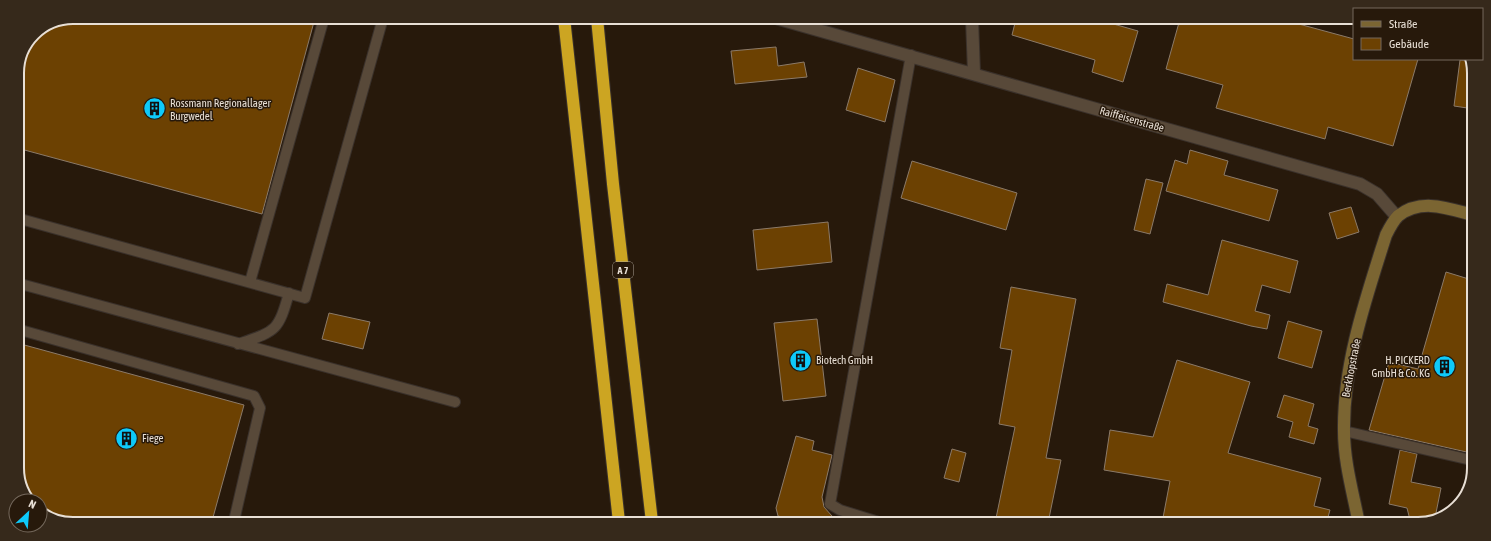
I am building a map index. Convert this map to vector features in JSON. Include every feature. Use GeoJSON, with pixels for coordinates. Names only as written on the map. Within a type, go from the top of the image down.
{"type":"FeatureCollection","features":[{"type":"Feature","properties":{"kind":"highway"},"geometry":{"type":"LineString","coordinates":[[565,24],[618,517]]}},
{"type":"Feature","properties":{"kind":"highway","name":"A 7"},"geometry":{"type":"LineString","coordinates":[[598,24],[613,184],[651,517]]}},
{"type":"Feature","properties":{"kind":"main road"},"geometry":{"type":"LineString","coordinates":[[1397,217],[1414,207],[1421,206],[1440,206],[1467,213]]}},
{"type":"Feature","properties":{"kind":"main road","name":"Berkhopstraße"},"geometry":{"type":"LineString","coordinates":[[1358,517],[1346,462],[1344,431],[1345,396],[1351,354],[1386,234],[1397,217]]}},
{"type":"Feature","properties":{"kind":"street","name":"Raiffeisenstraße"},"geometry":{"type":"LineString","coordinates":[[800,24],[1360,184],[1377,194],[1397,217]]}},
{"type":"Feature","properties":{"kind":"street"},"geometry":{"type":"LineString","coordinates":[[972,24],[974,73]]}},
{"type":"Feature","properties":{"kind":"lane"},"geometry":{"type":"LineString","coordinates":[[250,282],[322,24]]}},
{"type":"Feature","properties":{"kind":"lane"},"geometry":{"type":"LineString","coordinates":[[24,220],[305,298],[381,24]]}},
{"type":"Feature","properties":{"kind":"lane"},"geometry":{"type":"LineString","coordinates":[[863,517],[840,510],[830,504],[911,56]]}},
{"type":"Feature","properties":{"kind":"lane"},"geometry":{"type":"LineString","coordinates":[[24,285],[455,402]]}},
{"type":"Feature","properties":{"kind":"lane"},"geometry":{"type":"LineString","coordinates":[[238,344],[271,332],[279,323],[289,293]]}},
{"type":"Feature","properties":{"kind":"lane"},"geometry":{"type":"LineString","coordinates":[[24,331],[254,396],[260,408],[235,517]]}},
{"type":"Feature","properties":{"kind":"lane"},"geometry":{"type":"LineString","coordinates":[[1344,431],[1467,459]]}},
{"type":"Feature","properties":{"kind":"building","name":"Rossmann Regionallager Burgwedel"},"geometry":{"type":"Polygon","coordinates":[[[73,24],[313,24],[262,214],[24,150],[25,64],[32,46],[38,38],[54,28],[73,24]]]}},
{"type":"Feature","properties":{"kind":"building"},"geometry":{"type":"Polygon","coordinates":[[[1015,24],[1114,24],[1138,31],[1123,82],[1092,72],[1095,60],[1012,35],[1015,24]]]}},
{"type":"Feature","properties":{"kind":"building"},"geometry":{"type":"Polygon","coordinates":[[[1179,24],[1299,24],[1353,39],[1353,60],[1418,60],[1393,146],[1328,127],[1325,139],[1216,108],[1223,85],[1166,69],[1179,24]]]}},
{"type":"Feature","properties":{"kind":"building"},"geometry":{"type":"Polygon","coordinates":[[[776,47],[778,66],[804,62],[807,77],[735,84],[731,51],[776,47]]]}},
{"type":"Feature","properties":{"kind":"building"},"geometry":{"type":"Polygon","coordinates":[[[1460,60],[1465,60],[1467,70],[1467,108],[1454,106],[1460,60]]]}},
{"type":"Feature","properties":{"kind":"building"},"geometry":{"type":"Polygon","coordinates":[[[858,68],[895,80],[885,122],[846,110],[858,68]]]}},
{"type":"Feature","properties":{"kind":"building"},"geometry":{"type":"Polygon","coordinates":[[[1190,150],[1228,161],[1224,175],[1278,190],[1269,221],[1166,191],[1175,160],[1187,164],[1190,150]]]}},
{"type":"Feature","properties":{"kind":"building"},"geometry":{"type":"Polygon","coordinates":[[[912,161],[1017,193],[1006,230],[901,198],[912,161]]]}},
{"type":"Feature","properties":{"kind":"building"},"geometry":{"type":"Polygon","coordinates":[[[1146,179],[1163,183],[1150,234],[1134,230],[1146,179]]]}},
{"type":"Feature","properties":{"kind":"building"},"geometry":{"type":"Polygon","coordinates":[[[1351,207],[1359,232],[1337,239],[1329,213],[1351,207]]]}},
{"type":"Feature","properties":{"kind":"building"},"geometry":{"type":"Polygon","coordinates":[[[828,222],[832,262],[757,270],[753,230],[828,222]]]}},
{"type":"Feature","properties":{"kind":"building"},"geometry":{"type":"Polygon","coordinates":[[[1222,240],[1298,261],[1290,293],[1262,285],[1255,311],[1270,315],[1267,329],[1163,302],[1167,284],[1208,295],[1222,240]]]}},
{"type":"Feature","properties":{"kind":"building","name":"H. PICKERD GmbH & Co. KG"},"geometry":{"type":"Polygon","coordinates":[[[1446,272],[1467,278],[1467,452],[1369,430],[1389,362],[1418,369],[1446,272]]]}},
{"type":"Feature","properties":{"kind":"building"},"geometry":{"type":"Polygon","coordinates":[[[1011,287],[1076,299],[1046,458],[1061,460],[1049,517],[996,517],[1015,427],[999,424],[1012,350],[1000,348],[1011,287]]]}},
{"type":"Feature","properties":{"kind":"building"},"geometry":{"type":"Polygon","coordinates":[[[329,313],[370,322],[363,349],[322,339],[329,313]]]}},
{"type":"Feature","properties":{"kind":"building","name":"Biotech GmbH"},"geometry":{"type":"Polygon","coordinates":[[[817,319],[826,396],[783,401],[774,323],[817,319]]]}},
{"type":"Feature","properties":{"kind":"building"},"geometry":{"type":"Polygon","coordinates":[[[1288,321],[1322,331],[1312,368],[1278,358],[1288,321]]]}},
{"type":"Feature","properties":{"kind":"building","name":"Fiege"},"geometry":{"type":"Polygon","coordinates":[[[24,345],[244,405],[213,517],[73,517],[48,510],[48,493],[31,493],[24,471],[24,345]]]}},
{"type":"Feature","properties":{"kind":"building"},"geometry":{"type":"Polygon","coordinates":[[[1177,360],[1250,382],[1228,453],[1321,478],[1314,506],[1330,510],[1328,517],[1163,517],[1170,481],[1104,470],[1110,430],[1153,437],[1177,360]]]}},
{"type":"Feature","properties":{"kind":"building"},"geometry":{"type":"Polygon","coordinates":[[[1284,395],[1314,404],[1308,426],[1318,429],[1314,444],[1289,437],[1293,422],[1277,417],[1284,395]]]}},
{"type":"Feature","properties":{"kind":"building"},"geometry":{"type":"Polygon","coordinates":[[[796,436],[814,441],[812,450],[832,455],[822,497],[824,507],[832,517],[782,517],[778,516],[776,508],[796,436]]]}},
{"type":"Feature","properties":{"kind":"building"},"geometry":{"type":"Polygon","coordinates":[[[952,449],[966,453],[959,482],[944,478],[952,449]]]}},
{"type":"Feature","properties":{"kind":"building"},"geometry":{"type":"Polygon","coordinates":[[[1400,450],[1417,454],[1411,482],[1441,488],[1436,513],[1427,516],[1409,517],[1407,508],[1389,504],[1400,450]]]}},
{"type":"Feature","properties":{"kind":"place","name":"Rossmann Regionallager Burgwedel"},"geometry":{"type":"Point","coordinates":[154,109]}},
{"type":"Feature","properties":{"kind":"place","name":"Biotech GmbH"},"geometry":{"type":"Point","coordinates":[800,360]}},
{"type":"Feature","properties":{"kind":"place","name":"H. PICKERD GmbH & Co. KG"},"geometry":{"type":"Point","coordinates":[1445,366]}},
{"type":"Feature","properties":{"kind":"place","name":"Fiege"},"geometry":{"type":"Point","coordinates":[126,438]}}]}
